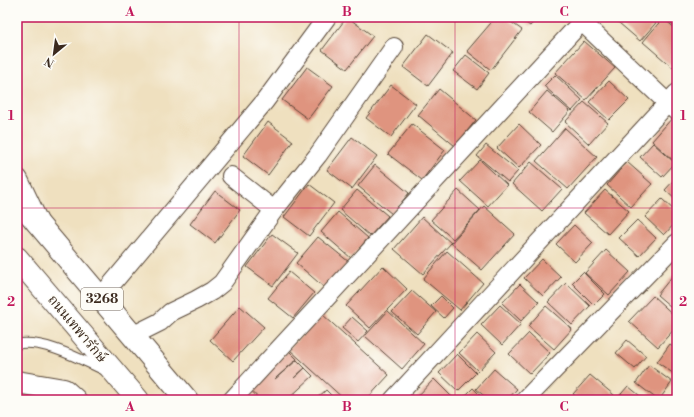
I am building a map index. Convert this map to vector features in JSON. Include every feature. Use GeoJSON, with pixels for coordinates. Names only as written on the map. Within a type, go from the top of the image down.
{"type":"FeatureCollection","features":[{"type":"Feature","properties":{"kind":"main road"},"geometry":{"type":"LineString","coordinates":[[17,180],[36,222]]}},
{"type":"Feature","properties":{"kind":"main road","name":"3268"},"geometry":{"type":"LineString","coordinates":[[17,199],[187,400]]}},
{"type":"Feature","properties":{"kind":"main road","name":"ถนนเทพารักษ์"},"geometry":{"type":"LineString","coordinates":[[17,258],[138,400]]}},
{"type":"Feature","properties":{"kind":"main road"},"geometry":{"type":"LineString","coordinates":[[17,382],[64,390],[76,400]]}},
{"type":"Feature","properties":{"kind":"street"},"geometry":{"type":"LineString","coordinates":[[100,298],[265,101],[327,17]]}},
{"type":"Feature","properties":{"kind":"street"},"geometry":{"type":"LineString","coordinates":[[232,400],[584,19],[674,102],[393,400]]}},
{"type":"Feature","properties":{"kind":"street"},"geometry":{"type":"LineString","coordinates":[[132,336],[160,322],[171,312],[206,294],[222,283],[274,210],[318,155],[394,47]]}},
{"type":"Feature","properties":{"kind":"street"},"geometry":{"type":"LineString","coordinates":[[231,176],[274,210]]}},
{"type":"Feature","properties":{"kind":"street"},"geometry":{"type":"LineString","coordinates":[[525,400],[677,244]]}},
{"type":"Feature","properties":{"kind":"lane"},"geometry":{"type":"LineString","coordinates":[[17,344],[25,342],[57,349],[116,375]]}},
{"type":"Feature","properties":{"kind":"building"},"geometry":{"type":"Polygon","coordinates":[[[347,17],[373,36],[347,69],[322,50],[347,17]]]}},
{"type":"Feature","properties":{"kind":"building"},"geometry":{"type":"Polygon","coordinates":[[[496,17],[504,17],[522,30],[491,70],[467,51],[496,17]]]}},
{"type":"Feature","properties":{"kind":"building"},"geometry":{"type":"Polygon","coordinates":[[[518,17],[538,17],[530,26],[518,17]]]}},
{"type":"Feature","properties":{"kind":"building"},"geometry":{"type":"Polygon","coordinates":[[[612,17],[661,17],[640,41],[612,17]]]}},
{"type":"Feature","properties":{"kind":"building"},"geometry":{"type":"Polygon","coordinates":[[[668,17],[677,17],[677,28],[666,19],[668,17]]]}},
{"type":"Feature","properties":{"kind":"building"},"geometry":{"type":"Polygon","coordinates":[[[663,18],[677,30],[677,63],[673,68],[643,42],[663,18]]]}},
{"type":"Feature","properties":{"kind":"building"},"geometry":{"type":"Polygon","coordinates":[[[428,34],[453,53],[428,86],[403,67],[428,34]]]}},
{"type":"Feature","properties":{"kind":"building"},"geometry":{"type":"Polygon","coordinates":[[[584,41],[615,68],[586,100],[555,73],[584,41]]]}},
{"type":"Feature","properties":{"kind":"building"},"geometry":{"type":"Polygon","coordinates":[[[466,55],[489,73],[477,89],[453,71],[466,55]]]}},
{"type":"Feature","properties":{"kind":"building"},"geometry":{"type":"Polygon","coordinates":[[[307,67],[333,86],[308,119],[282,100],[307,67]]]}},
{"type":"Feature","properties":{"kind":"building"},"geometry":{"type":"Polygon","coordinates":[[[555,75],[582,100],[572,111],[544,86],[555,75]]]}},
{"type":"Feature","properties":{"kind":"building"},"geometry":{"type":"Polygon","coordinates":[[[609,81],[629,100],[609,120],[589,102],[609,81]]]}},
{"type":"Feature","properties":{"kind":"building"},"geometry":{"type":"Polygon","coordinates":[[[391,85],[416,104],[391,137],[366,118],[391,85]]]}},
{"type":"Feature","properties":{"kind":"building"},"geometry":{"type":"Polygon","coordinates":[[[439,89],[476,120],[455,146],[418,115],[439,89]]]}},
{"type":"Feature","properties":{"kind":"building"},"geometry":{"type":"Polygon","coordinates":[[[547,91],[570,111],[552,132],[529,112],[547,91]]]}},
{"type":"Feature","properties":{"kind":"building"},"geometry":{"type":"Polygon","coordinates":[[[584,102],[608,123],[589,144],[565,122],[584,102]]]}},
{"type":"Feature","properties":{"kind":"building"},"geometry":{"type":"Polygon","coordinates":[[[673,117],[677,120],[677,164],[652,141],[673,117]]]}},
{"type":"Feature","properties":{"kind":"building"},"geometry":{"type":"Polygon","coordinates":[[[268,122],[293,141],[268,175],[243,156],[268,122]]]}},
{"type":"Feature","properties":{"kind":"building"},"geometry":{"type":"Polygon","coordinates":[[[412,124],[445,150],[422,180],[388,154],[412,124]]]}},
{"type":"Feature","properties":{"kind":"building"},"geometry":{"type":"Polygon","coordinates":[[[519,124],[541,145],[519,168],[497,148],[519,124]]]}},
{"type":"Feature","properties":{"kind":"building"},"geometry":{"type":"Polygon","coordinates":[[[565,128],[597,157],[568,189],[536,161],[565,128]]]}},
{"type":"Feature","properties":{"kind":"building"},"geometry":{"type":"Polygon","coordinates":[[[352,137],[377,156],[352,189],[327,170],[352,137]]]}},
{"type":"Feature","properties":{"kind":"building"},"geometry":{"type":"Polygon","coordinates":[[[653,143],[675,163],[662,177],[640,157],[653,143]]]}},
{"type":"Feature","properties":{"kind":"building"},"geometry":{"type":"Polygon","coordinates":[[[486,145],[518,171],[508,182],[477,156],[486,145]]]}},
{"type":"Feature","properties":{"kind":"building"},"geometry":{"type":"Polygon","coordinates":[[[480,160],[507,185],[488,206],[460,181],[480,160]]]}},
{"type":"Feature","properties":{"kind":"building"},"geometry":{"type":"Polygon","coordinates":[[[531,162],[562,189],[542,211],[512,184],[531,162]]]}},
{"type":"Feature","properties":{"kind":"building"},"geometry":{"type":"Polygon","coordinates":[[[627,162],[652,184],[631,207],[607,185],[627,162]]]}},
{"type":"Feature","properties":{"kind":"building"},"geometry":{"type":"Polygon","coordinates":[[[375,165],[409,193],[392,214],[358,186],[375,165]]]}},
{"type":"Feature","properties":{"kind":"building"},"geometry":{"type":"Polygon","coordinates":[[[677,177],[677,201],[665,190],[677,177]]]}},
{"type":"Feature","properties":{"kind":"building"},"geometry":{"type":"Polygon","coordinates":[[[309,184],[334,203],[309,236],[284,217],[309,184]]]}},
{"type":"Feature","properties":{"kind":"building"},"geometry":{"type":"Polygon","coordinates":[[[357,190],[388,216],[370,236],[340,210],[357,190]]]}},
{"type":"Feature","properties":{"kind":"building"},"geometry":{"type":"Polygon","coordinates":[[[458,190],[480,210],[453,239],[431,220],[458,190]]]}},
{"type":"Feature","properties":{"kind":"building"},"geometry":{"type":"Polygon","coordinates":[[[605,190],[629,211],[608,234],[584,213],[605,190]]]}},
{"type":"Feature","properties":{"kind":"building"},"geometry":{"type":"Polygon","coordinates":[[[215,191],[240,210],[215,243],[190,224],[215,191]]]}},
{"type":"Feature","properties":{"kind":"building"},"geometry":{"type":"Polygon","coordinates":[[[662,199],[677,213],[677,221],[664,235],[645,217],[662,199]]]}},
{"type":"Feature","properties":{"kind":"building"},"geometry":{"type":"Polygon","coordinates":[[[484,206],[515,234],[482,270],[451,243],[484,206]]]}},
{"type":"Feature","properties":{"kind":"building"},"geometry":{"type":"Polygon","coordinates":[[[338,212],[368,238],[351,258],[321,232],[338,212]]]}},
{"type":"Feature","properties":{"kind":"building"},"geometry":{"type":"Polygon","coordinates":[[[422,217],[451,243],[423,274],[394,249],[422,217]]]}},
{"type":"Feature","properties":{"kind":"building"},"geometry":{"type":"Polygon","coordinates":[[[637,220],[656,238],[639,256],[619,238],[637,220]]]}},
{"type":"Feature","properties":{"kind":"building"},"geometry":{"type":"Polygon","coordinates":[[[574,225],[593,243],[575,262],[556,244],[574,225]]]}},
{"type":"Feature","properties":{"kind":"building"},"geometry":{"type":"Polygon","coordinates":[[[272,234],[298,253],[273,286],[247,267],[272,234]]]}},
{"type":"Feature","properties":{"kind":"building"},"geometry":{"type":"Polygon","coordinates":[[[318,237],[349,262],[326,289],[296,263],[318,237]]]}},
{"type":"Feature","properties":{"kind":"building"},"geometry":{"type":"Polygon","coordinates":[[[606,250],[630,272],[609,295],[585,273],[606,250]]]}},
{"type":"Feature","properties":{"kind":"building"},"geometry":{"type":"Polygon","coordinates":[[[447,251],[483,283],[460,310],[423,279],[447,251]]]}},
{"type":"Feature","properties":{"kind":"building"},"geometry":{"type":"Polygon","coordinates":[[[542,259],[561,277],[543,296],[524,278],[542,259]]]}},
{"type":"Feature","properties":{"kind":"building"},"geometry":{"type":"Polygon","coordinates":[[[383,266],[407,289],[370,328],[346,306],[383,266]]]}},
{"type":"Feature","properties":{"kind":"building"},"geometry":{"type":"Polygon","coordinates":[[[289,272],[314,293],[293,318],[268,298],[289,272]]]}},
{"type":"Feature","properties":{"kind":"building"},"geometry":{"type":"Polygon","coordinates":[[[583,272],[605,294],[594,305],[572,283],[583,272]]]}},
{"type":"Feature","properties":{"kind":"building"},"geometry":{"type":"Polygon","coordinates":[[[674,274],[677,277],[677,312],[657,295],[674,274]]]}},
{"type":"Feature","properties":{"kind":"building"},"geometry":{"type":"Polygon","coordinates":[[[566,283],[590,306],[572,325],[548,302],[566,283]]]}},
{"type":"Feature","properties":{"kind":"building"},"geometry":{"type":"Polygon","coordinates":[[[520,284],[539,302],[521,321],[502,303],[520,284]]]}},
{"type":"Feature","properties":{"kind":"building"},"geometry":{"type":"Polygon","coordinates":[[[412,291],[436,312],[417,334],[392,312],[412,291]]]}},
{"type":"Feature","properties":{"kind":"building"},"geometry":{"type":"Polygon","coordinates":[[[441,296],[453,308],[444,318],[431,306],[441,296]]]}},
{"type":"Feature","properties":{"kind":"building"},"geometry":{"type":"Polygon","coordinates":[[[653,296],[677,318],[677,326],[658,347],[629,321],[653,296]]]}},
{"type":"Feature","properties":{"kind":"building"},"geometry":{"type":"Polygon","coordinates":[[[500,305],[521,324],[502,345],[481,325],[500,305]]]}},
{"type":"Feature","properties":{"kind":"building"},"geometry":{"type":"Polygon","coordinates":[[[240,306],[264,327],[233,361],[210,340],[240,306]]]}},
{"type":"Feature","properties":{"kind":"building"},"geometry":{"type":"Polygon","coordinates":[[[546,306],[572,329],[554,349],[528,326],[546,306]]]}},
{"type":"Feature","properties":{"kind":"building"},"geometry":{"type":"Polygon","coordinates":[[[388,311],[424,344],[402,369],[365,336],[388,311]]]}},
{"type":"Feature","properties":{"kind":"building"},"geometry":{"type":"Polygon","coordinates":[[[322,314],[389,375],[366,400],[345,400],[289,349],[322,314]]]}},
{"type":"Feature","properties":{"kind":"building"},"geometry":{"type":"Polygon","coordinates":[[[352,317],[368,331],[358,342],[342,328],[352,317]]]}},
{"type":"Feature","properties":{"kind":"building"},"geometry":{"type":"Polygon","coordinates":[[[529,333],[550,353],[530,374],[509,354],[529,333]]]}},
{"type":"Feature","properties":{"kind":"building"},"geometry":{"type":"Polygon","coordinates":[[[477,334],[496,352],[478,371],[459,353],[477,334]]]}},
{"type":"Feature","properties":{"kind":"building"},"geometry":{"type":"Polygon","coordinates":[[[627,340],[646,356],[635,369],[616,353],[627,340]]]}},
{"type":"Feature","properties":{"kind":"building"},"geometry":{"type":"Polygon","coordinates":[[[670,344],[677,349],[677,376],[657,362],[670,344]]]}},
{"type":"Feature","properties":{"kind":"building"},"geometry":{"type":"Polygon","coordinates":[[[289,351],[297,359],[275,379],[297,360],[313,376],[287,400],[260,400],[248,387],[289,351]]]}},
{"type":"Feature","properties":{"kind":"building"},"geometry":{"type":"Polygon","coordinates":[[[457,354],[476,373],[458,391],[439,373],[457,354]]]}},
{"type":"Feature","properties":{"kind":"building"},"geometry":{"type":"Polygon","coordinates":[[[649,365],[672,382],[659,400],[636,383],[649,365]]]}},
{"type":"Feature","properties":{"kind":"building"},"geometry":{"type":"Polygon","coordinates":[[[494,369],[517,389],[507,400],[489,400],[476,389],[494,369]]]}},
{"type":"Feature","properties":{"kind":"building"},"geometry":{"type":"Polygon","coordinates":[[[590,375],[614,395],[609,400],[581,400],[573,394],[590,375]]]}},
{"type":"Feature","properties":{"kind":"building"},"geometry":{"type":"Polygon","coordinates":[[[434,379],[453,398],[450,400],[417,400],[416,398],[434,379]]]}},
{"type":"Feature","properties":{"kind":"building"},"geometry":{"type":"Polygon","coordinates":[[[628,386],[645,400],[616,400],[628,386]]]}},
{"type":"Feature","properties":{"kind":"building"},"geometry":{"type":"Polygon","coordinates":[[[473,388],[485,400],[461,400],[473,388]]]}},
{"type":"Feature","properties":{"kind":"building"},"geometry":{"type":"Polygon","coordinates":[[[326,390],[334,398],[332,400],[315,400],[326,390]]]}}]}
